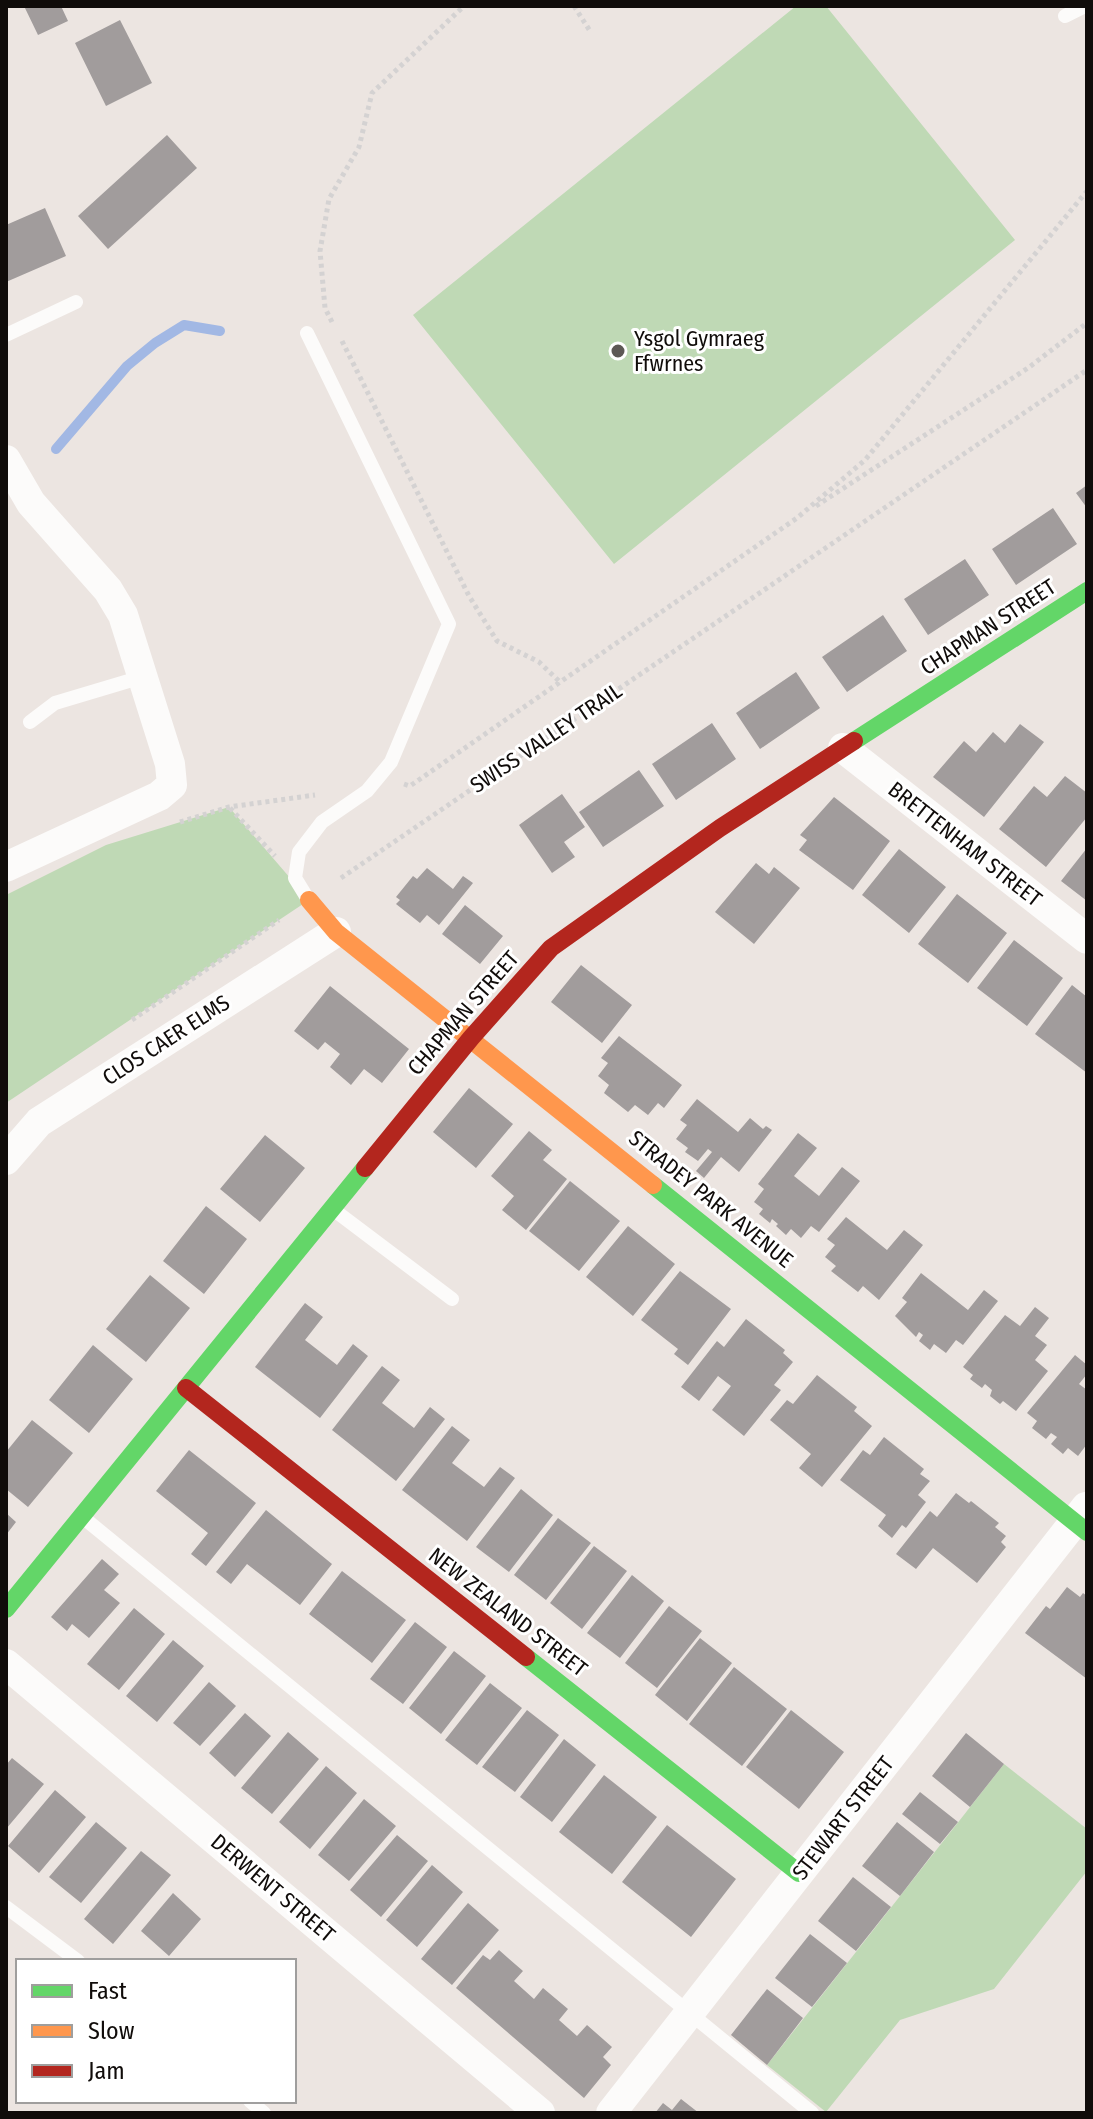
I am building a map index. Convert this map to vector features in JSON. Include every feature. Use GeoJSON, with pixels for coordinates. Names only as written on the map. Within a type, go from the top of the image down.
{"type":"FeatureCollection","features":[{"type":"Feature","properties":{"kind":"street"},"geometry":{"type":"LineString","coordinates":[[6,460],[31,503],[108,590],[119,608],[170,764],[172,785],[159,796],[6,867]]}},
{"type":"Feature","properties":{"kind":"street","name":"CHAPMAN STREET"},"geometry":{"type":"LineString","coordinates":[[6,1609],[471,1038],[551,948],[628,891],[1087,591]]}},
{"type":"Feature","properties":{"kind":"street","name":"BRETTENHAM STREET"},"geometry":{"type":"LineString","coordinates":[[843,748],[1087,939]]}},
{"type":"Feature","properties":{"kind":"street","name":"STRADEY PARK AVENUE"},"geometry":{"type":"LineString","coordinates":[[309,900],[336,932],[1083,1520]]}},
{"type":"Feature","properties":{"kind":"street","name":"CLOS CAER ELMS"},"geometry":{"type":"LineString","coordinates":[[6,1160],[39,1122],[336,932]]}},
{"type":"Feature","properties":{"kind":"street","name":"NEW ZEALAND STREET"},"geometry":{"type":"LineString","coordinates":[[186,1388],[799,1873]]}},
{"type":"Feature","properties":{"kind":"street","name":"STEWART STREET"},"geometry":{"type":"LineString","coordinates":[[611,2113],[1083,1520]]}},
{"type":"Feature","properties":{"kind":"street","name":"DERWENT STREET"},"geometry":{"type":"LineString","coordinates":[[6,1664],[540,2113]]}},
{"type":"Feature","properties":{"kind":"lane"},"geometry":{"type":"LineString","coordinates":[[1065,16],[1085,6]]}},
{"type":"Feature","properties":{"kind":"lane"},"geometry":{"type":"LineString","coordinates":[[6,335],[76,302]]}},
{"type":"Feature","properties":{"kind":"lane"},"geometry":{"type":"LineString","coordinates":[[307,333],[449,624],[391,762],[367,791],[322,822],[299,852],[295,878],[309,900]]}},
{"type":"Feature","properties":{"kind":"lane"},"geometry":{"type":"LineString","coordinates":[[30,722],[55,703],[142,677]]}},
{"type":"Feature","properties":{"kind":"lane"},"geometry":{"type":"LineString","coordinates":[[332,1208],[452,1299]]}},
{"type":"Feature","properties":{"kind":"lane"},"geometry":{"type":"LineString","coordinates":[[82,1516],[812,2113]]}},
{"type":"Feature","properties":{"kind":"lane"},"geometry":{"type":"LineString","coordinates":[[6,1907],[75,1959]]}},
{"type":"Feature","properties":{"kind":"path"},"geometry":{"type":"LineString","coordinates":[[464,6],[372,93],[359,147],[329,199],[320,251],[325,308],[469,596],[497,641],[539,662],[560,682]]}},
{"type":"Feature","properties":{"kind":"path"},"geometry":{"type":"LineString","coordinates":[[574,6],[590,31]]}},
{"type":"Feature","properties":{"kind":"path"},"geometry":{"type":"LineString","coordinates":[[797,518],[865,460],[1087,191]]}},
{"type":"Feature","properties":{"kind":"path"},"geometry":{"type":"LineString","coordinates":[[380,775],[410,786],[797,518],[1028,368],[1087,323]]}},
{"type":"Feature","properties":{"kind":"path","name":"SWISS VALLEY TRAIL"},"geometry":{"type":"LineString","coordinates":[[124,1026],[1087,370]]}},
{"type":"Feature","properties":{"kind":"path"},"geometry":{"type":"LineString","coordinates":[[295,878],[229,807],[329,791]]}},
{"type":"Feature","properties":{"kind":"green space"},"geometry":{"type":"Polygon","coordinates":[[[796,6],[826,6],[1015,240],[614,564],[413,315],[796,6]]]}},
{"type":"Feature","properties":{"kind":"green space"},"geometry":{"type":"Polygon","coordinates":[[[229,807],[309,900],[6,1103],[6,895],[106,845],[229,807]]]}},
{"type":"Feature","properties":{"kind":"green space"},"geometry":{"type":"Polygon","coordinates":[[[1004,1764],[1087,1829],[1087,1871],[994,1989],[900,2020],[826,2112],[767,2065],[1004,1764]]]}},
{"type":"Feature","properties":{"kind":"building"},"geometry":{"type":"Polygon","coordinates":[[[24,6],[61,6],[68,21],[38,35],[24,6]]]}},
{"type":"Feature","properties":{"kind":"building"},"geometry":{"type":"Polygon","coordinates":[[[120,20],[152,83],[106,106],[75,43],[120,20]]]}},
{"type":"Feature","properties":{"kind":"building"},"geometry":{"type":"Polygon","coordinates":[[[167,135],[197,168],[108,249],[78,216],[167,135]]]}},
{"type":"Feature","properties":{"kind":"building"},"geometry":{"type":"Polygon","coordinates":[[[45,208],[66,256],[6,282],[6,225],[45,208]]]}},
{"type":"Feature","properties":{"kind":"building"},"geometry":{"type":"Polygon","coordinates":[[[1087,485],[1087,508],[1076,493],[1087,485]]]}},
{"type":"Feature","properties":{"kind":"building"},"geometry":{"type":"Polygon","coordinates":[[[1053,508],[1077,544],[1016,585],[992,549],[1053,508]]]}},
{"type":"Feature","properties":{"kind":"building"},"geometry":{"type":"Polygon","coordinates":[[[965,559],[989,595],[928,635],[904,599],[965,559]]]}},
{"type":"Feature","properties":{"kind":"building"},"geometry":{"type":"Polygon","coordinates":[[[883,615],[907,651],[847,692],[822,657],[883,615]]]}},
{"type":"Feature","properties":{"kind":"building"},"geometry":{"type":"Polygon","coordinates":[[[796,672],[820,708],[760,749],[736,713],[796,672]]]}},
{"type":"Feature","properties":{"kind":"building"},"geometry":{"type":"Polygon","coordinates":[[[712,723],[736,759],[676,800],[652,764],[712,723]]]}},
{"type":"Feature","properties":{"kind":"building"},"geometry":{"type":"Polygon","coordinates":[[[1020,724],[1044,742],[984,817],[933,777],[964,741],[976,752],[993,732],[1005,743],[1020,724]]]}},
{"type":"Feature","properties":{"kind":"building"},"geometry":{"type":"Polygon","coordinates":[[[639,770],[664,806],[603,847],[579,812],[639,770]]]}},
{"type":"Feature","properties":{"kind":"building"},"geometry":{"type":"Polygon","coordinates":[[[1065,776],[1087,793],[1087,817],[1046,867],[999,829],[1034,786],[1047,797],[1065,776]]]}},
{"type":"Feature","properties":{"kind":"building"},"geometry":{"type":"Polygon","coordinates":[[[562,794],[585,827],[564,842],[575,857],[552,873],[519,825],[562,794]]]}},
{"type":"Feature","properties":{"kind":"building"},"geometry":{"type":"Polygon","coordinates":[[[834,797],[890,841],[853,890],[799,850],[807,840],[800,835],[834,797]]]}},
{"type":"Feature","properties":{"kind":"building"},"geometry":{"type":"Polygon","coordinates":[[[1087,848],[1087,901],[1061,881],[1087,848]]]}},
{"type":"Feature","properties":{"kind":"building"},"geometry":{"type":"Polygon","coordinates":[[[899,849],[946,887],[909,933],[862,895],[899,849]]]}},
{"type":"Feature","properties":{"kind":"building"},"geometry":{"type":"Polygon","coordinates":[[[756,863],[769,874],[774,867],[800,888],[754,944],[715,912],[756,863]]]}},
{"type":"Feature","properties":{"kind":"building"},"geometry":{"type":"Polygon","coordinates":[[[427,868],[453,889],[463,876],[473,883],[439,925],[427,915],[420,923],[396,904],[400,900],[396,897],[413,876],[417,879],[427,868]]]}},
{"type":"Feature","properties":{"kind":"building"},"geometry":{"type":"Polygon","coordinates":[[[957,894],[1007,933],[968,983],[918,944],[957,894]]]}},
{"type":"Feature","properties":{"kind":"building"},"geometry":{"type":"Polygon","coordinates":[[[465,905],[503,936],[480,964],[442,934],[465,905]]]}},
{"type":"Feature","properties":{"kind":"building"},"geometry":{"type":"Polygon","coordinates":[[[1014,940],[1063,978],[1027,1026],[977,988],[1014,940]]]}},
{"type":"Feature","properties":{"kind":"building"},"geometry":{"type":"Polygon","coordinates":[[[581,965],[632,1005],[602,1043],[551,1002],[581,965]]]}},
{"type":"Feature","properties":{"kind":"building"},"geometry":{"type":"Polygon","coordinates":[[[1072,985],[1087,997],[1087,1073],[1035,1034],[1072,985]]]}},
{"type":"Feature","properties":{"kind":"building"},"geometry":{"type":"Polygon","coordinates":[[[330,986],[409,1049],[382,1083],[364,1069],[351,1085],[330,1067],[340,1054],[325,1042],[318,1050],[294,1031],[330,986]]]}},
{"type":"Feature","properties":{"kind":"building"},"geometry":{"type":"Polygon","coordinates":[[[619,1036],[682,1085],[664,1108],[658,1103],[648,1115],[635,1105],[628,1112],[604,1093],[609,1085],[598,1076],[608,1063],[601,1058],[619,1036]]]}},
{"type":"Feature","properties":{"kind":"building"},"geometry":{"type":"Polygon","coordinates":[[[469,1088],[513,1124],[476,1168],[433,1132],[469,1088]]]}},
{"type":"Feature","properties":{"kind":"building"},"geometry":{"type":"Polygon","coordinates":[[[697,1099],[738,1132],[750,1118],[763,1129],[766,1126],[772,1130],[739,1172],[721,1157],[704,1178],[696,1171],[712,1152],[708,1149],[698,1161],[685,1152],[688,1148],[676,1139],[687,1125],[680,1120],[697,1099]]]}},
{"type":"Feature","properties":{"kind":"building"},"geometry":{"type":"Polygon","coordinates":[[[529,1131],[552,1150],[543,1160],[567,1179],[526,1230],[502,1210],[514,1196],[491,1176],[529,1131]]]}},
{"type":"Feature","properties":{"kind":"building"},"geometry":{"type":"Polygon","coordinates":[[[798,1133],[817,1148],[794,1176],[819,1196],[842,1167],[860,1181],[819,1232],[811,1226],[801,1238],[791,1229],[786,1235],[772,1219],[770,1223],[759,1214],[763,1209],[754,1202],[764,1189],[758,1184],[798,1133]]]}},
{"type":"Feature","properties":{"kind":"building"},"geometry":{"type":"Polygon","coordinates":[[[265,1135],[305,1168],[260,1222],[220,1189],[265,1135]]]}},
{"type":"Feature","properties":{"kind":"building"},"geometry":{"type":"Polygon","coordinates":[[[570,1181],[620,1221],[579,1271],[529,1231],[570,1181]]]}},
{"type":"Feature","properties":{"kind":"building"},"geometry":{"type":"Polygon","coordinates":[[[206,1206],[247,1239],[204,1294],[163,1261],[206,1206]]]}},
{"type":"Feature","properties":{"kind":"building"},"geometry":{"type":"Polygon","coordinates":[[[846,1217],[887,1250],[904,1230],[923,1245],[879,1300],[863,1286],[858,1292],[831,1271],[836,1266],[825,1257],[835,1245],[827,1239],[846,1217]]]}},
{"type":"Feature","properties":{"kind":"building"},"geometry":{"type":"Polygon","coordinates":[[[628,1226],[675,1264],[633,1316],[586,1277],[628,1226]]]}},
{"type":"Feature","properties":{"kind":"building"},"geometry":{"type":"Polygon","coordinates":[[[680,1271],[731,1309],[688,1365],[674,1354],[678,1349],[641,1320],[680,1271]]]}},
{"type":"Feature","properties":{"kind":"building"},"geometry":{"type":"Polygon","coordinates":[[[921,1273],[968,1310],[984,1290],[998,1301],[963,1345],[956,1340],[946,1353],[934,1344],[930,1350],[919,1341],[923,1335],[919,1332],[916,1337],[895,1316],[907,1302],[902,1298],[921,1273]]]}},
{"type":"Feature","properties":{"kind":"building"},"geometry":{"type":"Polygon","coordinates":[[[150,1275],[190,1308],[146,1362],[106,1329],[150,1275]]]}},
{"type":"Feature","properties":{"kind":"building"},"geometry":{"type":"Polygon","coordinates":[[[305,1303],[323,1317],[305,1340],[337,1365],[353,1344],[368,1356],[320,1418],[255,1367],[305,1303]]]}},
{"type":"Feature","properties":{"kind":"building"},"geometry":{"type":"Polygon","coordinates":[[[1035,1307],[1049,1318],[1035,1336],[1047,1345],[1035,1360],[1048,1371],[1016,1411],[990,1396],[992,1390],[985,1384],[982,1388],[970,1379],[973,1375],[963,1367],[1005,1315],[1020,1326],[1035,1307]]]}},
{"type":"Feature","properties":{"kind":"building"},"geometry":{"type":"Polygon","coordinates":[[[746,1319],[785,1350],[783,1353],[793,1362],[774,1385],[781,1390],[744,1436],[712,1410],[731,1386],[718,1376],[699,1401],[681,1387],[717,1341],[724,1347],[746,1319]]]}},
{"type":"Feature","properties":{"kind":"building"},"geometry":{"type":"Polygon","coordinates":[[[93,1345],[133,1379],[89,1433],[49,1400],[93,1345]]]}},
{"type":"Feature","properties":{"kind":"building"},"geometry":{"type":"Polygon","coordinates":[[[1075,1355],[1087,1365],[1087,1374],[1079,1384],[1087,1390],[1087,1444],[1078,1456],[1068,1448],[1063,1454],[1051,1444],[1057,1437],[1051,1433],[1046,1439],[1032,1428],[1037,1421],[1027,1413],[1075,1355]]]}},
{"type":"Feature","properties":{"kind":"building"},"geometry":{"type":"Polygon","coordinates":[[[382,1366],[400,1380],[382,1403],[414,1428],[430,1407],[445,1419],[396,1481],[332,1430],[382,1366]]]}},
{"type":"Feature","properties":{"kind":"building"},"geometry":{"type":"Polygon","coordinates":[[[817,1375],[857,1407],[854,1411],[872,1426],[822,1487],[799,1468],[811,1454],[770,1420],[787,1400],[793,1404],[817,1375]]]}},
{"type":"Feature","properties":{"kind":"building"},"geometry":{"type":"Polygon","coordinates":[[[32,1420],[73,1453],[28,1507],[6,1489],[6,1452],[32,1420]]]}},
{"type":"Feature","properties":{"kind":"building"},"geometry":{"type":"Polygon","coordinates":[[[452,1426],[470,1440],[452,1463],[484,1487],[500,1467],[515,1478],[467,1541],[402,1490],[452,1426]]]}},
{"type":"Feature","properties":{"kind":"building"},"geometry":{"type":"Polygon","coordinates":[[[884,1437],[924,1469],[920,1474],[930,1481],[918,1495],[926,1502],[906,1528],[902,1525],[892,1538],[878,1526],[886,1515],[840,1480],[863,1450],[870,1455],[884,1437]]]}},
{"type":"Feature","properties":{"kind":"building"},"geometry":{"type":"Polygon","coordinates":[[[189,1450],[256,1503],[206,1566],[191,1554],[208,1533],[156,1491],[189,1450]]]}},
{"type":"Feature","properties":{"kind":"building"},"geometry":{"type":"Polygon","coordinates":[[[521,1489],[553,1515],[509,1572],[476,1547],[521,1489]]]}},
{"type":"Feature","properties":{"kind":"building"},"geometry":{"type":"Polygon","coordinates":[[[956,1493],[999,1523],[995,1527],[1006,1536],[1001,1542],[1006,1547],[977,1583],[933,1548],[916,1569],[896,1554],[930,1511],[937,1517],[956,1493]]]}},
{"type":"Feature","properties":{"kind":"building"},"geometry":{"type":"Polygon","coordinates":[[[266,1510],[332,1564],[300,1605],[247,1564],[231,1584],[216,1572],[266,1510]]]}},
{"type":"Feature","properties":{"kind":"building"},"geometry":{"type":"Polygon","coordinates":[[[6,1513],[16,1522],[6,1535],[6,1513]]]}},
{"type":"Feature","properties":{"kind":"building"},"geometry":{"type":"Polygon","coordinates":[[[558,1518],[591,1543],[546,1600],[514,1575],[558,1518]]]}},
{"type":"Feature","properties":{"kind":"building"},"geometry":{"type":"Polygon","coordinates":[[[594,1546],[627,1571],[582,1629],[550,1603],[594,1546]]]}},
{"type":"Feature","properties":{"kind":"building"},"geometry":{"type":"Polygon","coordinates":[[[102,1559],[119,1574],[104,1590],[120,1603],[89,1638],[72,1624],[67,1631],[51,1617],[102,1559]]]}},
{"type":"Feature","properties":{"kind":"building"},"geometry":{"type":"Polygon","coordinates":[[[342,1571],[406,1620],[372,1663],[309,1614],[342,1571]]]}},
{"type":"Feature","properties":{"kind":"building"},"geometry":{"type":"Polygon","coordinates":[[[632,1575],[664,1601],[620,1658],[587,1633],[632,1575]]]}},
{"type":"Feature","properties":{"kind":"building"},"geometry":{"type":"Polygon","coordinates":[[[1067,1587],[1080,1597],[1083,1593],[1087,1596],[1087,1679],[1025,1633],[1046,1606],[1050,1609],[1067,1587]]]}},
{"type":"Feature","properties":{"kind":"building"},"geometry":{"type":"Polygon","coordinates":[[[669,1606],[702,1631],[657,1688],[625,1663],[669,1606]]]}},
{"type":"Feature","properties":{"kind":"building"},"geometry":{"type":"Polygon","coordinates":[[[134,1608],[165,1634],[119,1690],[87,1664],[134,1608]]]}},
{"type":"Feature","properties":{"kind":"building"},"geometry":{"type":"Polygon","coordinates":[[[415,1622],[447,1647],[403,1704],[370,1679],[415,1622]]]}},
{"type":"Feature","properties":{"kind":"building"},"geometry":{"type":"Polygon","coordinates":[[[700,1638],[732,1663],[687,1721],[655,1695],[700,1638]]]}},
{"type":"Feature","properties":{"kind":"building"},"geometry":{"type":"Polygon","coordinates":[[[173,1640],[204,1666],[157,1722],[126,1696],[173,1640]]]}},
{"type":"Feature","properties":{"kind":"building"},"geometry":{"type":"Polygon","coordinates":[[[454,1651],[486,1676],[441,1734],[409,1708],[454,1651]]]}},
{"type":"Feature","properties":{"kind":"building"},"geometry":{"type":"Polygon","coordinates":[[[734,1667],[787,1709],[742,1766],[689,1724],[734,1667]]]}},
{"type":"Feature","properties":{"kind":"building"},"geometry":{"type":"Polygon","coordinates":[[[209,1682],[236,1706],[200,1746],[173,1723],[209,1682]]]}},
{"type":"Feature","properties":{"kind":"building"},"geometry":{"type":"Polygon","coordinates":[[[490,1683],[522,1708],[477,1765],[445,1740],[490,1683]]]}},
{"type":"Feature","properties":{"kind":"building"},"geometry":{"type":"Polygon","coordinates":[[[527,1710],[559,1735],[515,1792],[482,1767],[527,1710]]]}},
{"type":"Feature","properties":{"kind":"building"},"geometry":{"type":"Polygon","coordinates":[[[791,1710],[844,1752],[799,1809],[746,1767],[791,1710]]]}},
{"type":"Feature","properties":{"kind":"building"},"geometry":{"type":"Polygon","coordinates":[[[245,1713],[271,1736],[235,1777],[209,1753],[245,1713]]]}},
{"type":"Feature","properties":{"kind":"building"},"geometry":{"type":"Polygon","coordinates":[[[288,1732],[319,1759],[272,1814],[241,1788],[288,1732]]]}},
{"type":"Feature","properties":{"kind":"building"},"geometry":{"type":"Polygon","coordinates":[[[966,1733],[1004,1764],[970,1807],[932,1776],[966,1733]]]}},
{"type":"Feature","properties":{"kind":"building"},"geometry":{"type":"Polygon","coordinates":[[[564,1739],[596,1765],[552,1822],[520,1797],[564,1739]]]}},
{"type":"Feature","properties":{"kind":"building"},"geometry":{"type":"Polygon","coordinates":[[[12,1758],[44,1784],[6,1829],[6,1765],[12,1758]]]}},
{"type":"Feature","properties":{"kind":"building"},"geometry":{"type":"Polygon","coordinates":[[[326,1766],[357,1793],[310,1849],[279,1822],[326,1766]]]}},
{"type":"Feature","properties":{"kind":"building"},"geometry":{"type":"Polygon","coordinates":[[[604,1775],[657,1817],[612,1874],[559,1832],[604,1775]]]}},
{"type":"Feature","properties":{"kind":"building"},"geometry":{"type":"Polygon","coordinates":[[[55,1790],[86,1817],[39,1873],[8,1846],[55,1790]]]}},
{"type":"Feature","properties":{"kind":"building"},"geometry":{"type":"Polygon","coordinates":[[[920,1792],[958,1822],[940,1844],[902,1814],[920,1792]]]}},
{"type":"Feature","properties":{"kind":"building"},"geometry":{"type":"Polygon","coordinates":[[[364,1799],[396,1826],[349,1881],[318,1855],[364,1799]]]}},
{"type":"Feature","properties":{"kind":"building"},"geometry":{"type":"Polygon","coordinates":[[[96,1822],[127,1848],[81,1903],[49,1877],[96,1822]]]}},
{"type":"Feature","properties":{"kind":"building"},"geometry":{"type":"Polygon","coordinates":[[[897,1822],[934,1852],[900,1896],[862,1866],[897,1822]]]}},
{"type":"Feature","properties":{"kind":"building"},"geometry":{"type":"Polygon","coordinates":[[[667,1825],[736,1879],[691,1937],[622,1882],[667,1825]]]}},
{"type":"Feature","properties":{"kind":"building"},"geometry":{"type":"Polygon","coordinates":[[[397,1835],[428,1861],[381,1917],[350,1890],[397,1835]]]}},
{"type":"Feature","properties":{"kind":"building"},"geometry":{"type":"Polygon","coordinates":[[[141,1851],[171,1875],[113,1944],[84,1919],[141,1851]]]}},
{"type":"Feature","properties":{"kind":"building"},"geometry":{"type":"Polygon","coordinates":[[[432,1865],[463,1892],[417,1947],[386,1920],[432,1865]]]}},
{"type":"Feature","properties":{"kind":"building"},"geometry":{"type":"Polygon","coordinates":[[[853,1877],[891,1907],[856,1951],[818,1921],[853,1877]]]}},
{"type":"Feature","properties":{"kind":"building"},"geometry":{"type":"Polygon","coordinates":[[[173,1893],[201,1919],[169,1956],[141,1931],[173,1893]]]}},
{"type":"Feature","properties":{"kind":"building"},"geometry":{"type":"Polygon","coordinates":[[[468,1903],[499,1930],[452,1985],[421,1959],[468,1903]]]}},
{"type":"Feature","properties":{"kind":"building"},"geometry":{"type":"Polygon","coordinates":[[[810,1934],[847,1963],[812,2007],[775,1978],[810,1934]]]}},
{"type":"Feature","properties":{"kind":"building"},"geometry":{"type":"Polygon","coordinates":[[[499,1950],[523,1971],[514,1981],[534,1999],[543,1988],[568,2009],[559,2020],[577,2036],[587,2025],[612,2047],[603,2057],[611,2065],[584,2098],[456,1988],[483,1955],[490,1960],[499,1950]]]}},
{"type":"Feature","properties":{"kind":"building"},"geometry":{"type":"Polygon","coordinates":[[[767,1989],[803,2018],[767,2065],[731,2035],[767,1989]]]}},
{"type":"Feature","properties":{"kind":"building"},"geometry":{"type":"Polygon","coordinates":[[[681,2099],[699,2113],[655,2113],[663,2103],[672,2110],[681,2099]]]}},
{"type":"Feature","properties":{"kind":"waterway"},"geometry":{"type":"LineString","coordinates":[[56,449],[127,366],[155,343],[184,325],[220,331]]}},
{"type":"Feature","properties":{"kind":"traffic: fast"},"geometry":{"type":"LineString","coordinates":[[854,741],[1087,591]]}},
{"type":"Feature","properties":{"kind":"traffic: fast"},"geometry":{"type":"LineString","coordinates":[[6,1609],[365,1168]]}},
{"type":"Feature","properties":{"kind":"traffic: fast"},"geometry":{"type":"LineString","coordinates":[[653,1185],[1087,1532]]}},
{"type":"Feature","properties":{"kind":"traffic: fast"},"geometry":{"type":"LineString","coordinates":[[526,1657],[799,1873]]}},
{"type":"Feature","properties":{"kind":"traffic: slow"},"geometry":{"type":"LineString","coordinates":[[309,900],[336,932],[653,1185]]}},
{"type":"Feature","properties":{"kind":"traffic: jam"},"geometry":{"type":"LineString","coordinates":[[365,1168],[471,1038],[551,948],[720,828],[854,741]]}},
{"type":"Feature","properties":{"kind":"traffic: jam"},"geometry":{"type":"LineString","coordinates":[[186,1388],[526,1657]]}},
{"type":"Feature","properties":{"kind":"place","name":"Ysgol Gymraeg Ffwrnes"},"geometry":{"type":"Point","coordinates":[618,351]}}]}
